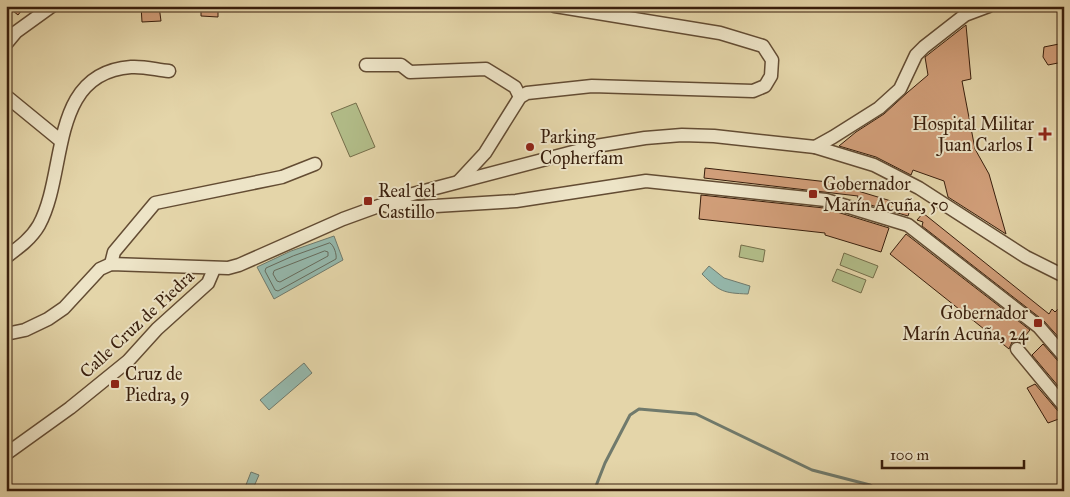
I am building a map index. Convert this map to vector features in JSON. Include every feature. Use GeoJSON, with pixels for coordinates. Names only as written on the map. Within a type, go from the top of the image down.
{"type":"FeatureCollection","features":[{"type":"Feature","properties":{"kind":"street"},"geometry":{"type":"LineString","coordinates":[[6,44],[16,32],[52,6]]}},
{"type":"Feature","properties":{"kind":"street"},"geometry":{"type":"LineString","coordinates":[[459,181],[485,152],[520,97],[527,93],[592,86],[753,90],[765,86],[772,76],[772,60],[763,46],[720,33],[555,6]]}},
{"type":"Feature","properties":{"kind":"street"},"geometry":{"type":"LineString","coordinates":[[815,147],[879,108],[900,89],[916,55],[924,47],[965,14],[989,6]]}},
{"type":"Feature","properties":{"kind":"street"},"geometry":{"type":"LineString","coordinates":[[366,65],[401,65],[410,72],[486,69],[515,87],[520,97]]}},
{"type":"Feature","properties":{"kind":"street"},"geometry":{"type":"LineString","coordinates":[[6,257],[26,242],[38,226],[45,209],[70,108],[91,81],[111,70],[133,67],[169,71]]}},
{"type":"Feature","properties":{"kind":"street"},"geometry":{"type":"LineString","coordinates":[[6,96],[61,141]]}},
{"type":"Feature","properties":{"kind":"street","name":"Calle Cruz de Piedra"},"geometry":{"type":"LineString","coordinates":[[111,264],[228,268],[376,206],[459,181],[596,146],[645,138],[682,135],[815,147],[874,166],[919,188],[1026,257],[1064,276]]}},
{"type":"Feature","properties":{"kind":"street"},"geometry":{"type":"LineString","coordinates":[[6,334],[25,330],[48,319],[64,308],[100,269],[111,264],[114,252],[155,203],[282,177],[315,164]]}},
{"type":"Feature","properties":{"kind":"street"},"geometry":{"type":"LineString","coordinates":[[376,206],[419,207],[516,201],[646,181],[826,200],[908,225],[1039,327],[1064,356]]}},
{"type":"Feature","properties":{"kind":"street","name":"Calle Cruz de Piedra"},"geometry":{"type":"LineString","coordinates":[[6,454],[70,408],[128,361],[157,329],[208,283],[214,269]]}},
{"type":"Feature","properties":{"kind":"street"},"geometry":{"type":"LineString","coordinates":[[1017,348],[1064,406]]}},
{"type":"Feature","properties":{"kind":"green space"},"geometry":{"type":"Polygon","coordinates":[[[356,103],[375,147],[350,157],[331,113],[356,103]]]}},
{"type":"Feature","properties":{"kind":"green space"},"geometry":{"type":"Polygon","coordinates":[[[741,245],[765,250],[763,262],[739,257],[741,245]]]}},
{"type":"Feature","properties":{"kind":"green space"},"geometry":{"type":"Polygon","coordinates":[[[844,253],[878,266],[873,278],[840,265],[844,253]]]}},
{"type":"Feature","properties":{"kind":"green space"},"geometry":{"type":"Polygon","coordinates":[[[837,269],[866,280],[861,293],[832,281],[837,269]]]}},
{"type":"Feature","properties":{"kind":"water"},"geometry":{"type":"Polygon","coordinates":[[[334,236],[343,260],[274,299],[257,267],[291,251],[334,236]]]}},
{"type":"Feature","properties":{"kind":"water"},"geometry":{"type":"Polygon","coordinates":[[[709,266],[724,278],[750,286],[748,294],[727,292],[713,285],[702,274],[709,266]]]}},
{"type":"Feature","properties":{"kind":"water"},"geometry":{"type":"Polygon","coordinates":[[[304,363],[312,373],[269,410],[260,400],[304,363]]]}},
{"type":"Feature","properties":{"kind":"water"},"geometry":{"type":"Polygon","coordinates":[[[251,472],[259,475],[252,491],[244,490],[251,472]]]}},
{"type":"Feature","properties":{"kind":"building"},"geometry":{"type":"Polygon","coordinates":[[[7,6],[25,6],[18,15],[7,6]]]}},
{"type":"Feature","properties":{"kind":"building"},"geometry":{"type":"Polygon","coordinates":[[[141,6],[159,6],[161,21],[142,22],[141,6]]]}},
{"type":"Feature","properties":{"kind":"building"},"geometry":{"type":"Polygon","coordinates":[[[201,6],[218,6],[218,17],[201,16],[201,6]]]}},
{"type":"Feature","properties":{"kind":"building"},"geometry":{"type":"Polygon","coordinates":[[[966,25],[971,79],[962,81],[975,149],[989,174],[1006,234],[948,197],[944,181],[913,170],[911,175],[876,157],[839,146],[856,132],[884,114],[928,75],[925,57],[966,25]]]}},
{"type":"Feature","properties":{"kind":"building"},"geometry":{"type":"Polygon","coordinates":[[[1064,43],[1064,65],[1058,63],[1048,65],[1043,57],[1044,47],[1064,43]]]}},
{"type":"Feature","properties":{"kind":"building"},"geometry":{"type":"Polygon","coordinates":[[[705,168],[828,182],[911,207],[908,216],[857,201],[858,196],[704,178],[705,168]]]}},
{"type":"Feature","properties":{"kind":"building"},"geometry":{"type":"Polygon","coordinates":[[[701,195],[824,208],[889,228],[881,252],[825,235],[825,233],[699,219],[701,195]]]}},
{"type":"Feature","properties":{"kind":"building"},"geometry":{"type":"Polygon","coordinates":[[[923,213],[1049,314],[1052,309],[1055,312],[1064,303],[1064,340],[1062,341],[1044,321],[922,226],[923,222],[917,220],[923,213]]]}},
{"type":"Feature","properties":{"kind":"building"},"geometry":{"type":"Polygon","coordinates":[[[906,234],[1030,330],[1020,342],[1012,342],[1009,349],[890,254],[906,234]]]}},
{"type":"Feature","properties":{"kind":"building"},"geometry":{"type":"Polygon","coordinates":[[[1043,344],[1058,361],[1064,364],[1064,393],[1032,355],[1043,344]]]}},
{"type":"Feature","properties":{"kind":"building"},"geometry":{"type":"Polygon","coordinates":[[[1035,384],[1058,411],[1064,414],[1064,417],[1048,423],[1027,388],[1035,384]]]}},
{"type":"Feature","properties":{"kind":"waterway"},"geometry":{"type":"LineString","coordinates":[[594,491],[605,463],[630,415],[639,409],[696,414],[812,470],[870,485],[880,491]]}},
{"type":"Feature","properties":{"kind":"place","name":"Hospital Militar Juan Carlos I"},"geometry":{"type":"Point","coordinates":[1045,134]}},
{"type":"Feature","properties":{"kind":"place","name":"Parking Copherfam"},"geometry":{"type":"Point","coordinates":[530,147]}},
{"type":"Feature","properties":{"kind":"place","name":"Gobernador Marín Acuña, 50"},"geometry":{"type":"Point","coordinates":[813,194]}},
{"type":"Feature","properties":{"kind":"place","name":"Real del Castillo"},"geometry":{"type":"Point","coordinates":[368,201]}},
{"type":"Feature","properties":{"kind":"place","name":"Gobernador Marín Acuña, 24"},"geometry":{"type":"Point","coordinates":[1038,323]}},
{"type":"Feature","properties":{"kind":"place","name":"Cruz de Piedra, 9"},"geometry":{"type":"Point","coordinates":[115,384]}}]}
